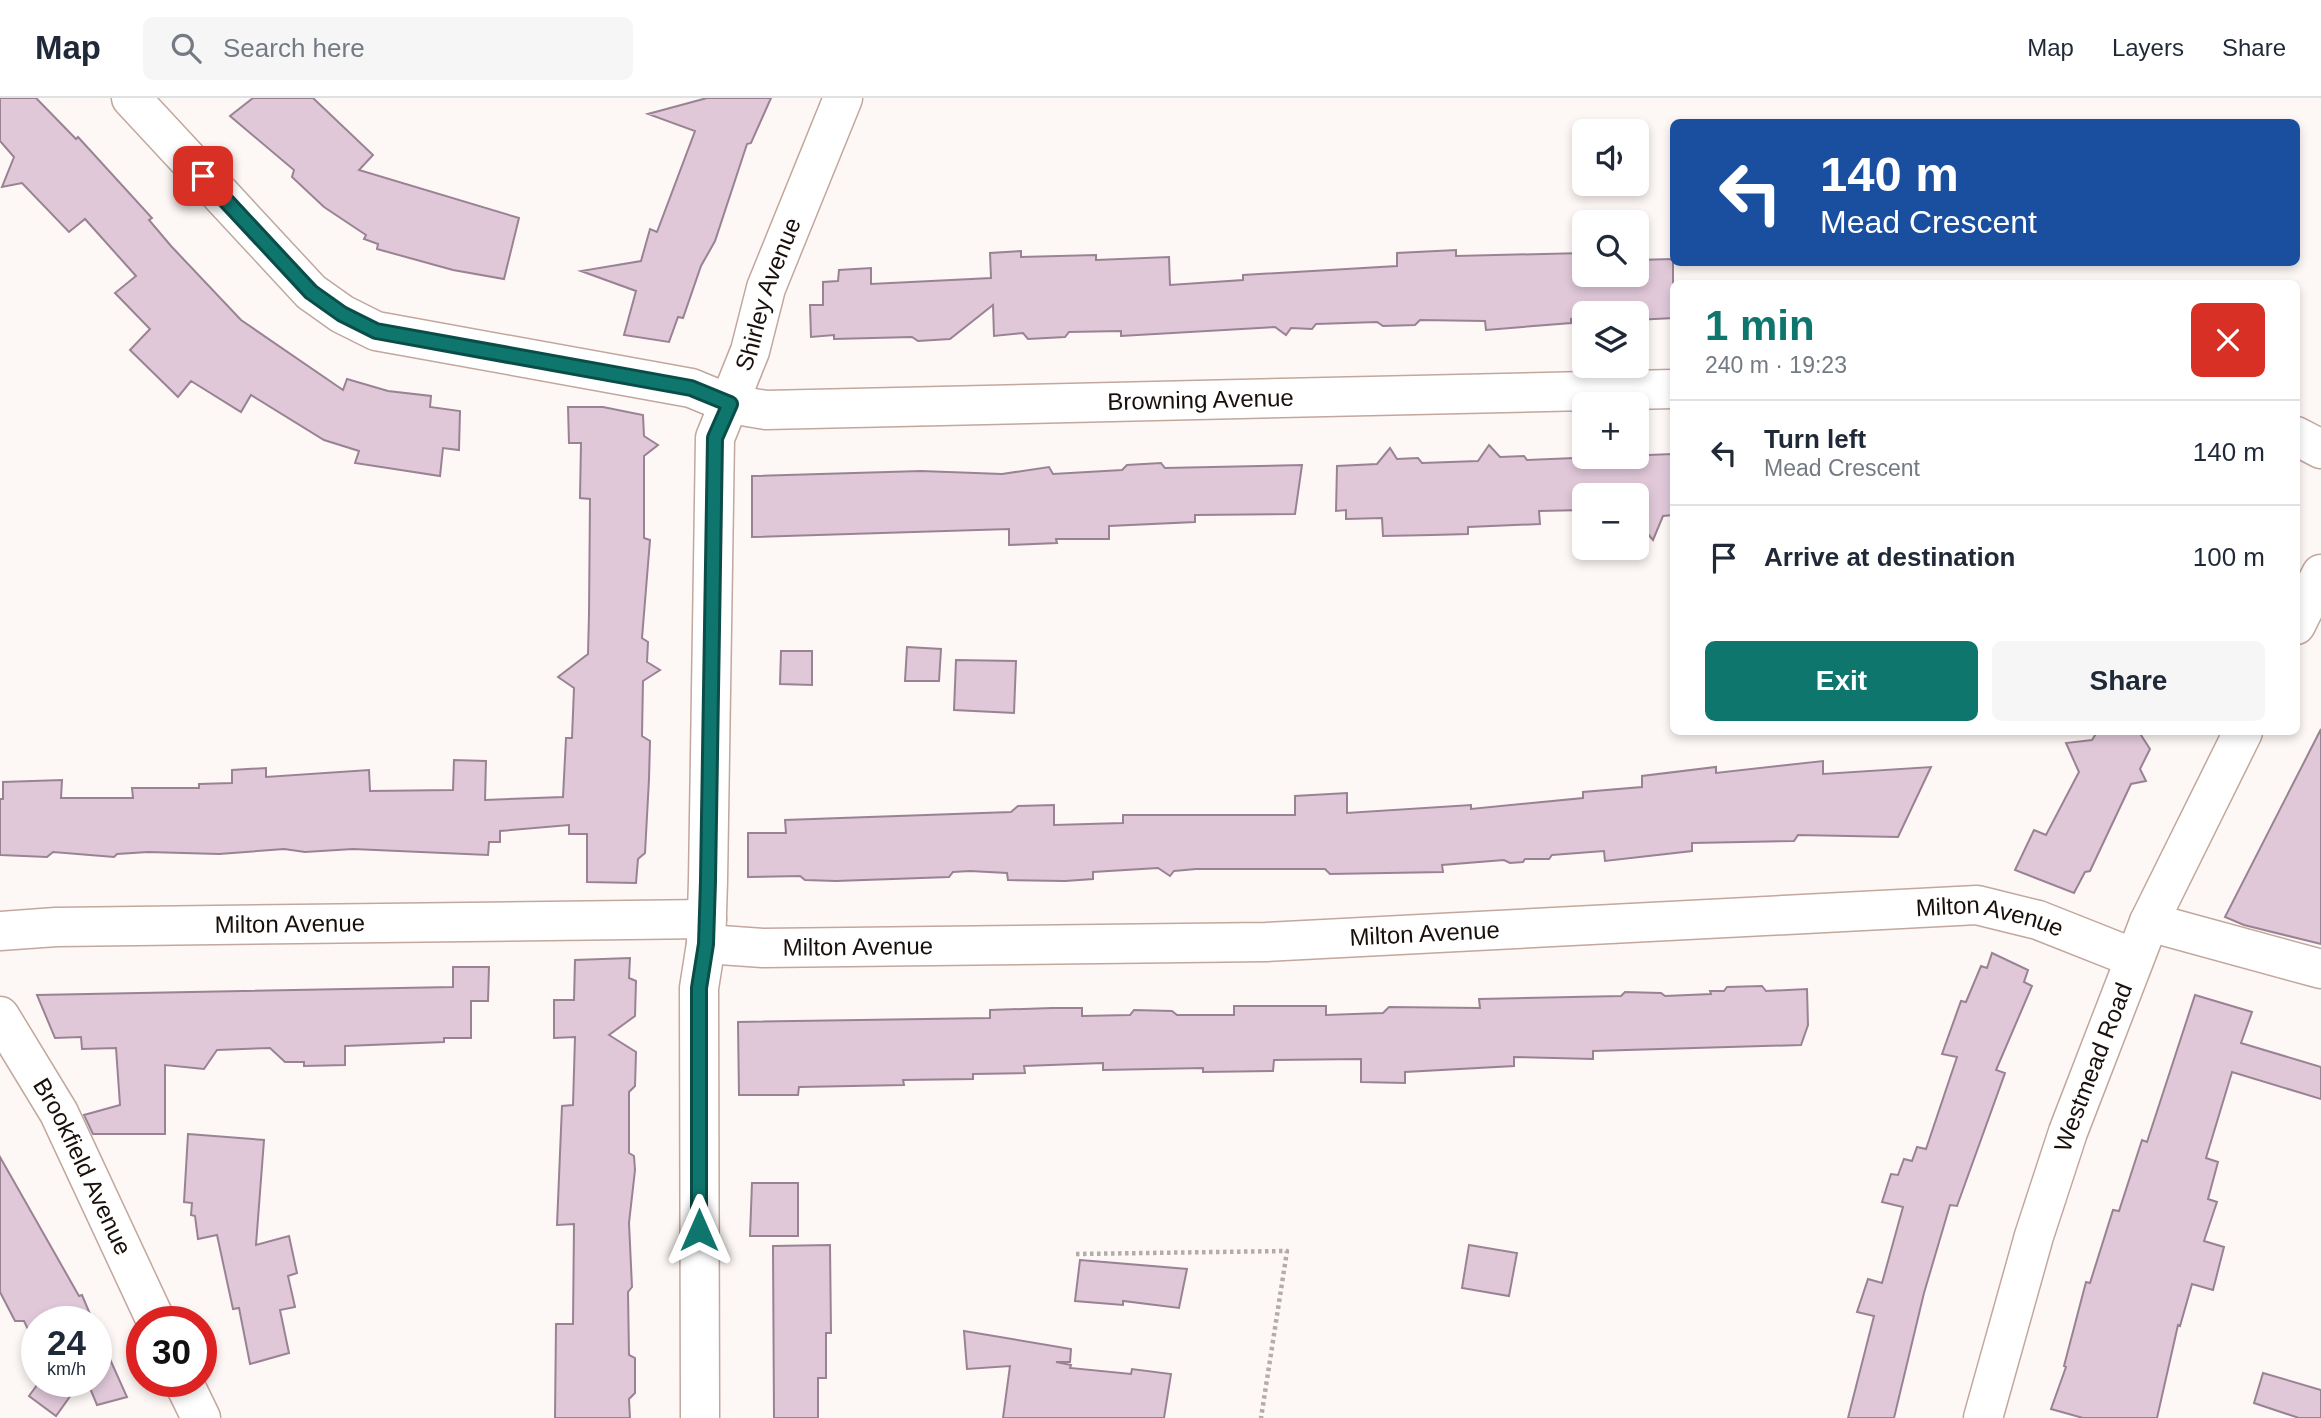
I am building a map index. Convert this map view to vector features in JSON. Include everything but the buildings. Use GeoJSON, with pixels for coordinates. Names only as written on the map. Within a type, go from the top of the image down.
{"type":"FeatureCollection","features":[{"type":"Feature","properties":{"kind":"street","name":"Browning Avenue"},"geometry":{"type":"LineString","coordinates":[[131,98],[311,292],[342,314],[376,331],[691,388],[730,404],[766,410],[1670,389]]}},
{"type":"Feature","properties":{"kind":"street","name":"Shirley Avenue"},"geometry":{"type":"LineString","coordinates":[[700,1418],[699,988],[706,931],[715,438],[750,351],[766,288],[843,98]]}},
{"type":"Feature","properties":{"kind":"street"},"geometry":{"type":"LineString","coordinates":[[2300,438],[2321,449]]}},
{"type":"Feature","properties":{"kind":"street"},"geometry":{"type":"LineString","coordinates":[[2300,617],[2321,574]]}},
{"type":"Feature","properties":{"kind":"street","name":"Westmead Road"},"geometry":{"type":"LineString","coordinates":[[1983,1418],[2034,1236],[2068,1132],[2148,922],[2242,735]]}},
{"type":"Feature","properties":{"kind":"street","name":"Milton Avenue"},"geometry":{"type":"LineString","coordinates":[[0,931],[55,927],[706,931],[763,948],[1266,942],[1977,905],[2038,920],[2134,958]]}},
{"type":"Feature","properties":{"kind":"street"},"geometry":{"type":"LineString","coordinates":[[2148,922],[2321,970]]}},
{"type":"Feature","properties":{"kind":"street","name":"Brookfield Avenue"},"geometry":{"type":"LineString","coordinates":[[0,1016],[60,1113],[149,1306]]}},
{"type":"Feature","properties":{"kind":"street"},"geometry":{"type":"LineString","coordinates":[[191,1397],[201,1418]]}},
{"type":"Feature","properties":{"kind":"path"},"geometry":{"type":"LineString","coordinates":[[1076,1254],[1287,1251],[1261,1418]]}},
{"type":"Feature","properties":{"kind":"route"},"geometry":{"type":"LineString","coordinates":[[203,176],[311,292],[342,314],[376,331],[691,388],[730,404],[715,438],[708,881],[706,944],[699,988],[699,1230]]}}]}
